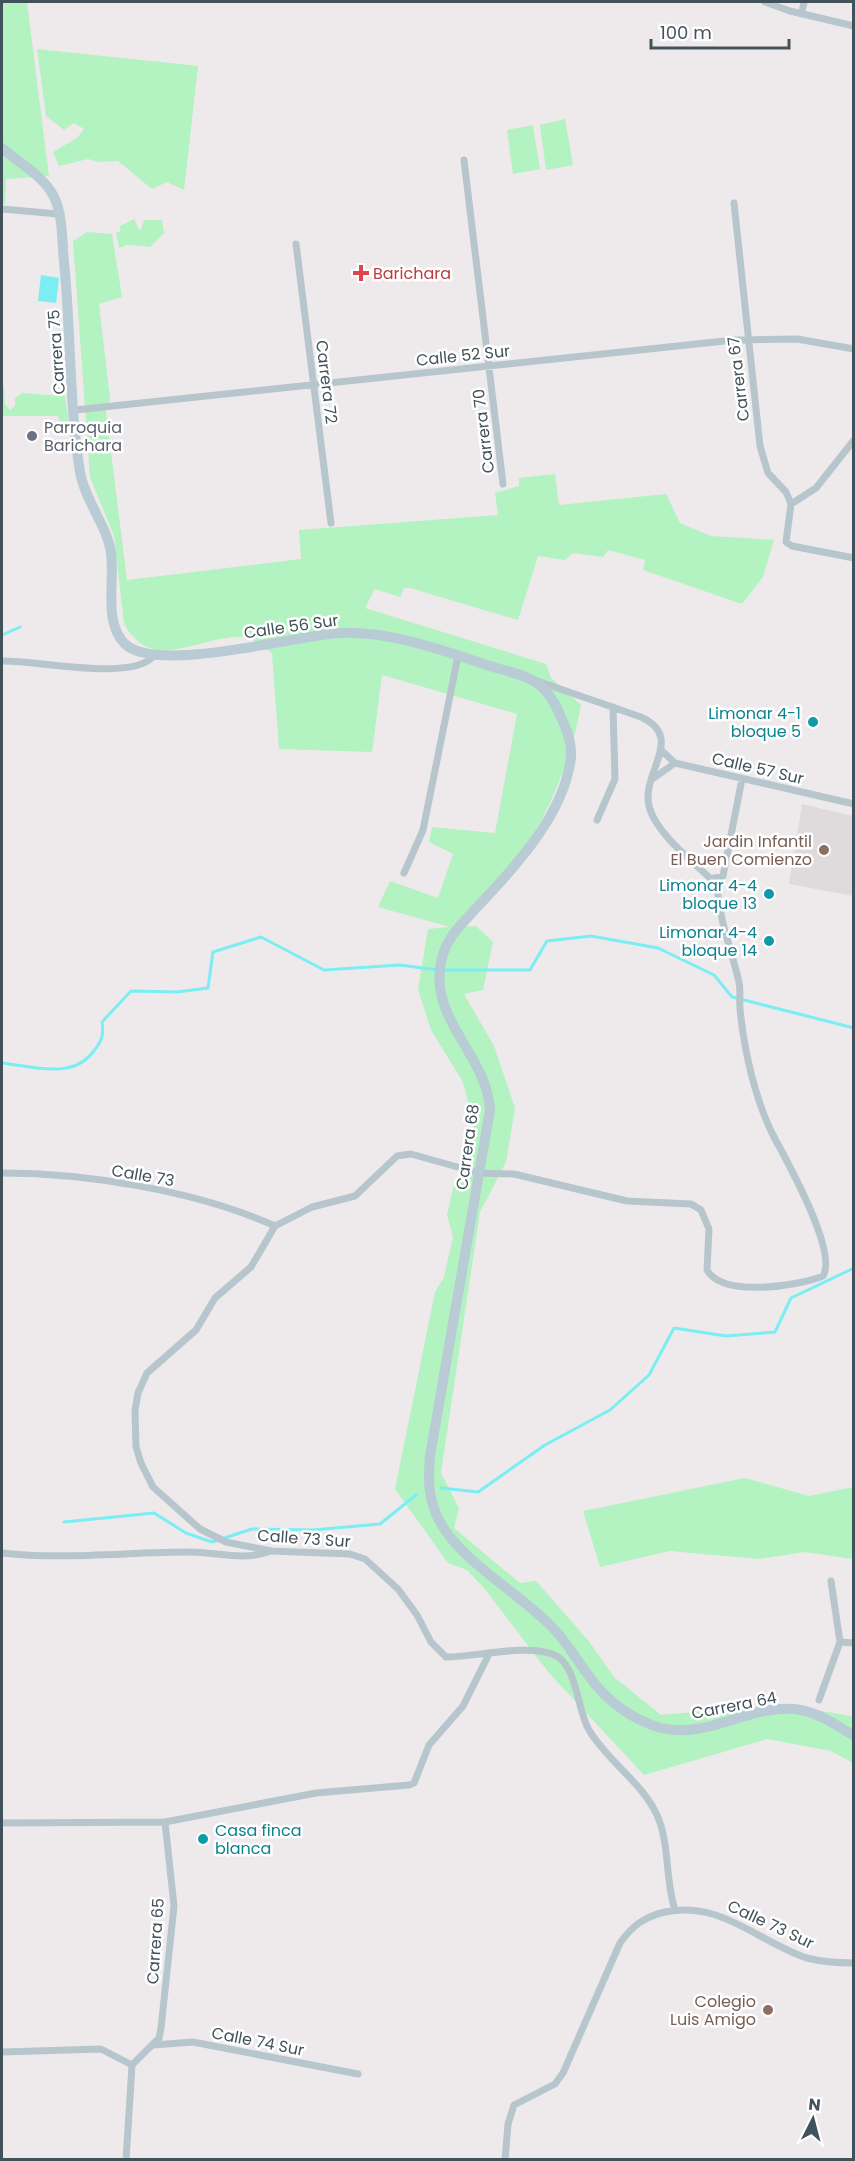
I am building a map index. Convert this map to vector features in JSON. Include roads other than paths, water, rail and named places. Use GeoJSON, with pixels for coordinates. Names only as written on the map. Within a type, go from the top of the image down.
{"type":"FeatureCollection","features":[{"type":"Feature","properties":{"kind":"street"},"geometry":{"type":"LineString","coordinates":[[765,2],[780,9],[802,12],[854,26]]}},
{"type":"Feature","properties":{"kind":"street"},"geometry":{"type":"LineString","coordinates":[[802,12],[804,2]]}},
{"type":"Feature","properties":{"kind":"street","name":"Carrera 75"},"geometry":{"type":"LineString","coordinates":[[2,148],[38,176],[54,197],[67,293],[81,476],[111,547],[114,578],[112,621],[127,645],[144,654],[154,656]]}},
{"type":"Feature","properties":{"kind":"street","name":"Carrera 70"},"geometry":{"type":"LineString","coordinates":[[464,160],[503,484]]}},
{"type":"Feature","properties":{"kind":"street","name":"Carrera 67"},"geometry":{"type":"LineString","coordinates":[[734,203],[760,446],[768,473],[786,492],[791,504]]}},
{"type":"Feature","properties":{"kind":"street"},"geometry":{"type":"LineString","coordinates":[[2,209],[58,214]]}},
{"type":"Feature","properties":{"kind":"street","name":"Carrera 72"},"geometry":{"type":"LineString","coordinates":[[296,244],[331,523]]}},
{"type":"Feature","properties":{"kind":"street","name":"Calle 52 Sur"},"geometry":{"type":"LineString","coordinates":[[75,410],[747,339],[797,339],[854,349]]}},
{"type":"Feature","properties":{"kind":"street"},"geometry":{"type":"LineString","coordinates":[[854,440],[816,488],[791,504],[786,542],[792,546],[854,558]]}},
{"type":"Feature","properties":{"kind":"street","name":"Calle 56 Sur"},"geometry":{"type":"LineString","coordinates":[[2,661],[22,660],[90,669],[112,669],[141,665],[154,656],[232,649],[313,635],[368,633],[390,636],[458,656],[652,722],[661,735],[661,750]]}},
{"type":"Feature","properties":{"kind":"street"},"geometry":{"type":"LineString","coordinates":[[404,873],[423,830],[458,656]]}},
{"type":"Feature","properties":{"kind":"street","name":"Carrera 68"},"geometry":{"type":"LineString","coordinates":[[524,1599],[453,1541],[441,1523],[428,1488],[430,1456],[490,1117],[489,1094],[482,1073],[455,1032],[442,998],[440,974],[449,939],[524,857],[542,830],[563,786],[571,757],[571,744],[558,709],[540,682]]}},
{"type":"Feature","properties":{"kind":"street"},"geometry":{"type":"LineString","coordinates":[[597,820],[615,779],[613,707]]}},
{"type":"Feature","properties":{"kind":"street"},"geometry":{"type":"LineString","coordinates":[[651,780],[675,763],[661,750],[651,780],[648,804],[654,818],[681,851],[711,879],[717,879],[723,876],[729,853],[742,778]]}},
{"type":"Feature","properties":{"kind":"street","name":"Calle 57 Sur"},"geometry":{"type":"LineString","coordinates":[[675,763],[854,804]]}},
{"type":"Feature","properties":{"kind":"street"},"geometry":{"type":"LineString","coordinates":[[275,1226],[312,1207],[355,1196],[404,1153],[480,1173],[514,1174],[627,1201],[691,1204],[701,1210],[709,1229],[707,1270],[717,1280],[726,1283],[771,1286],[792,1284],[823,1276],[827,1266],[811,1206],[765,1119],[756,1097],[740,1008],[740,994],[721,911],[717,879]]}},
{"type":"Feature","properties":{"kind":"street","name":"Calle 73"},"geometry":{"type":"LineString","coordinates":[[2,1173],[89,1179],[195,1198],[221,1204],[275,1226]]}},
{"type":"Feature","properties":{"kind":"street","name":"Calle 73 Sur"},"geometry":{"type":"LineString","coordinates":[[275,1226],[251,1267],[215,1298],[196,1330],[147,1373],[138,1393],[134,1425],[136,1447],[146,1476],[153,1487],[189,1521],[226,1542],[271,1551],[358,1556],[382,1573],[398,1589],[441,1655],[446,1658],[523,1651],[551,1653],[565,1664],[589,1730],[613,1762],[645,1793],[658,1818],[675,1910],[698,1910],[722,1915],[807,1958],[854,1963]]}},
{"type":"Feature","properties":{"kind":"street"},"geometry":{"type":"LineString","coordinates":[[2,1553],[74,1557],[145,1552],[202,1552],[243,1557],[271,1551]]}},
{"type":"Feature","properties":{"kind":"street"},"geometry":{"type":"LineString","coordinates":[[819,1700],[840,1642],[831,1581]]}},
{"type":"Feature","properties":{"kind":"street","name":"Carrera 64"},"geometry":{"type":"LineString","coordinates":[[524,1599],[552,1627],[603,1693],[622,1709],[644,1722],[680,1730],[774,1710],[799,1710],[822,1716],[854,1736]]}},
{"type":"Feature","properties":{"kind":"street"},"geometry":{"type":"LineString","coordinates":[[840,1642],[854,1643]]}},
{"type":"Feature","properties":{"kind":"street"},"geometry":{"type":"LineString","coordinates":[[2,1823],[165,1822],[315,1793],[414,1783],[429,1745],[462,1706],[489,1654]]}},
{"type":"Feature","properties":{"kind":"street","name":"Carrera 65"},"geometry":{"type":"LineString","coordinates":[[132,2065],[159,2038],[161,2028],[174,1906],[165,1822]]}},
{"type":"Feature","properties":{"kind":"street"},"geometry":{"type":"LineString","coordinates":[[505,2160],[508,2124],[514,2105],[555,2084],[563,2073],[620,1943],[629,1929],[641,1920],[675,1910]]}},
{"type":"Feature","properties":{"kind":"street","name":"Calle 74 Sur"},"geometry":{"type":"LineString","coordinates":[[153,2045],[193,2042],[358,2074]]}},
{"type":"Feature","properties":{"kind":"street"},"geometry":{"type":"LineString","coordinates":[[2,2052],[100,2049],[132,2065],[126,2160]]}},
{"type":"Feature","properties":{"kind":"water"},"geometry":{"type":"Polygon","coordinates":[[[41,275],[59,278],[56,303],[38,301],[41,275]]]}},
{"type":"Feature","properties":{"kind":"waterway"},"geometry":{"type":"LineString","coordinates":[[2,635],[20,627]]}},
{"type":"Feature","properties":{"kind":"waterway"},"geometry":{"type":"LineString","coordinates":[[444,970],[530,970],[547,941],[591,936],[658,948],[714,975],[732,997],[854,1028]]}},
{"type":"Feature","properties":{"kind":"waterway"},"geometry":{"type":"LineString","coordinates":[[2,1063],[51,1069],[74,1066],[84,1061],[93,1052],[102,1038],[102,1022],[131,991],[177,992],[208,988],[213,952],[261,937],[324,970],[400,965],[437,970]]}},
{"type":"Feature","properties":{"kind":"waterway"},"geometry":{"type":"LineString","coordinates":[[441,1488],[478,1492],[545,1445],[610,1410],[649,1375],[674,1328],[726,1336],[775,1332],[791,1298],[854,1268]]}},
{"type":"Feature","properties":{"kind":"waterway"},"geometry":{"type":"LineString","coordinates":[[64,1522],[154,1513],[186,1533],[212,1542],[252,1529],[313,1530],[380,1524],[416,1495]]}},
{"type":"Feature","properties":{"kind":"place","name":"Barichara"},"geometry":{"type":"Point","coordinates":[361,273]}},
{"type":"Feature","properties":{"kind":"place","name":"Parroquia Barichara"},"geometry":{"type":"Point","coordinates":[32,436]}},
{"type":"Feature","properties":{"kind":"place","name":"Limonar 4-1 bloque 5"},"geometry":{"type":"Point","coordinates":[813,722]}},
{"type":"Feature","properties":{"kind":"place","name":"Jardin Infantil El Buen Comienzo"},"geometry":{"type":"Point","coordinates":[824,850]}},
{"type":"Feature","properties":{"kind":"place","name":"Limonar 4-4 bloque 13"},"geometry":{"type":"Point","coordinates":[769,894]}},
{"type":"Feature","properties":{"kind":"place","name":"Limonar 4-4 bloque 14"},"geometry":{"type":"Point","coordinates":[769,941]}},
{"type":"Feature","properties":{"kind":"place","name":"Casa finca blanca"},"geometry":{"type":"Point","coordinates":[203,1839]}},
{"type":"Feature","properties":{"kind":"place","name":"Colegio Luis Amigo"},"geometry":{"type":"Point","coordinates":[768,2010]}}]}
